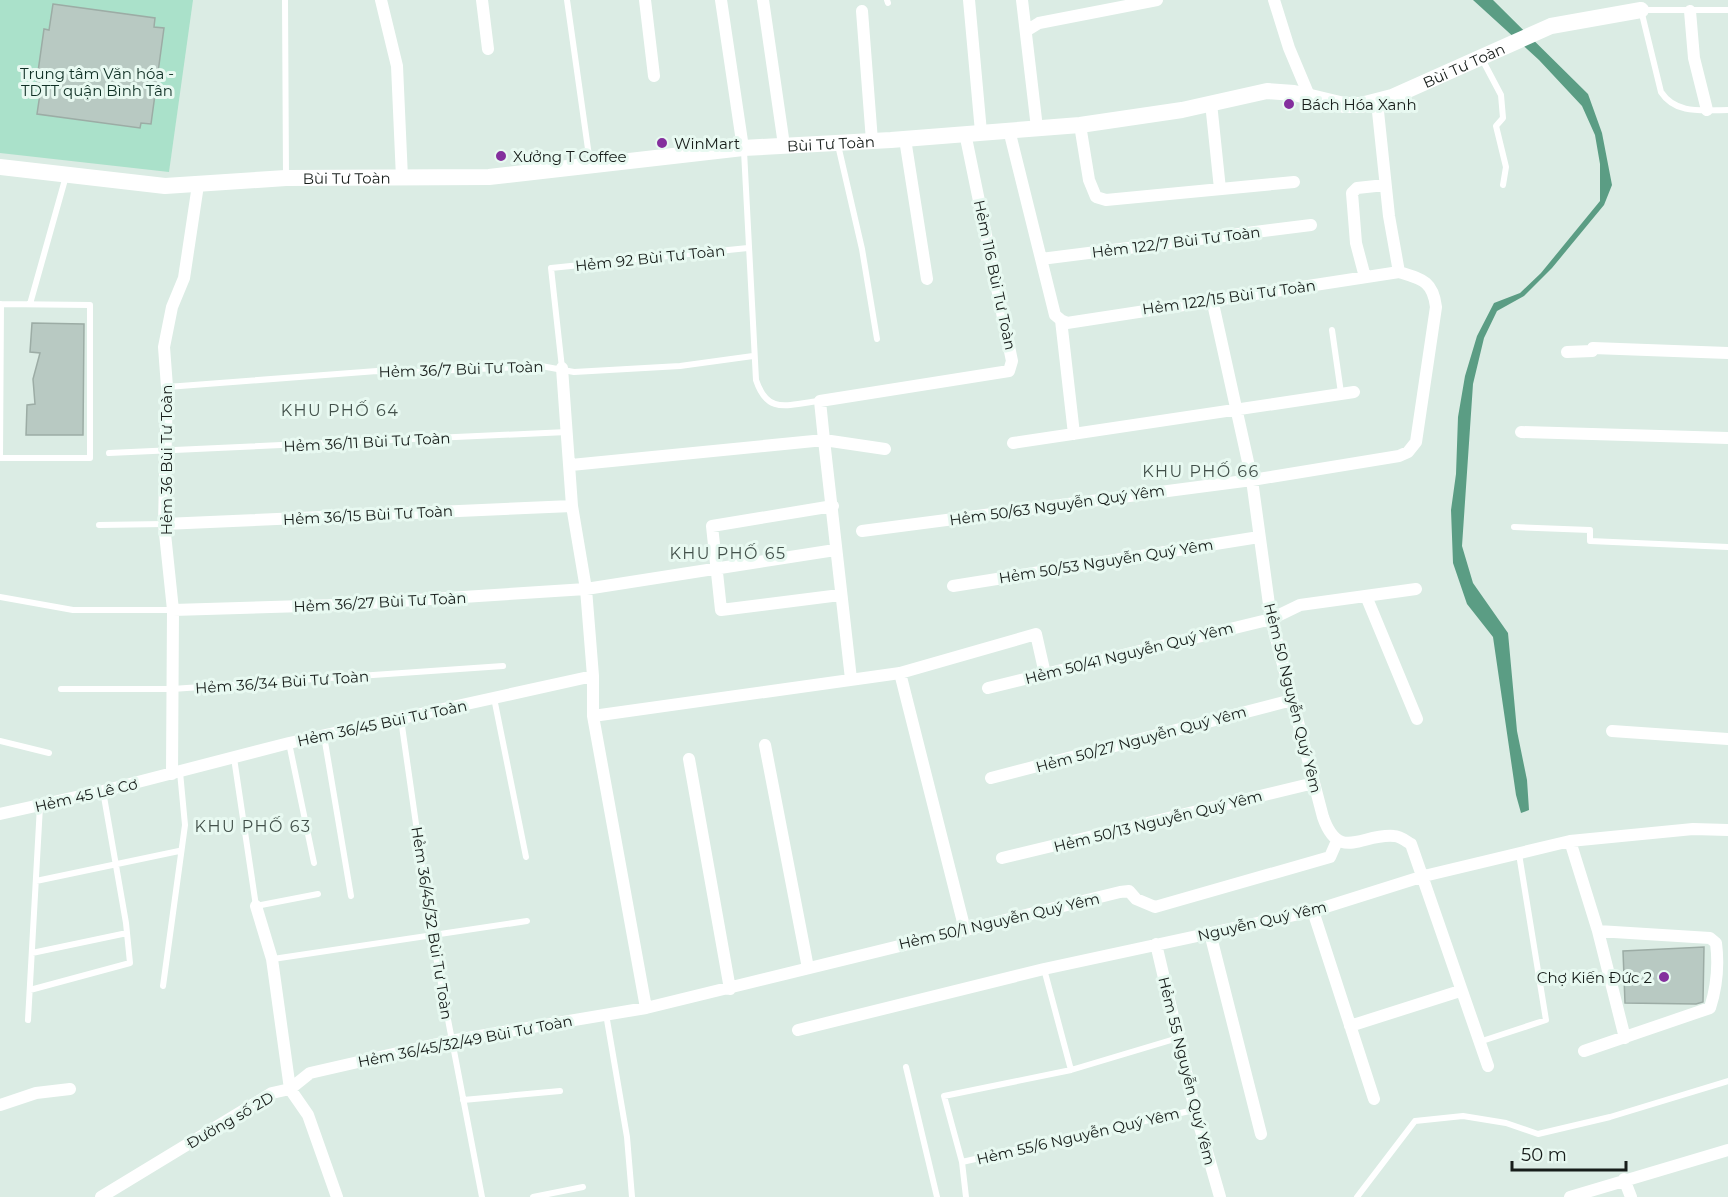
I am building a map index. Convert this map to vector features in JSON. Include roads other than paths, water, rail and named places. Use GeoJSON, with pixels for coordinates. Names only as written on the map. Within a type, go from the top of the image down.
{"type":"FeatureCollection","features":[{"type":"Feature","properties":{"kind":"street"},"geometry":{"type":"LineString","coordinates":[[381,0],[397,66],[402,178]]}},
{"type":"Feature","properties":{"kind":"street"},"geometry":{"type":"LineString","coordinates":[[482,0],[488,49]]}},
{"type":"Feature","properties":{"kind":"street"},"geometry":{"type":"LineString","coordinates":[[645,0],[654,76]]}},
{"type":"Feature","properties":{"kind":"street"},"geometry":{"type":"LineString","coordinates":[[721,0],[743,148]]}},
{"type":"Feature","properties":{"kind":"street"},"geometry":{"type":"LineString","coordinates":[[763,0],[784,145]]}},
{"type":"Feature","properties":{"kind":"street"},"geometry":{"type":"LineString","coordinates":[[969,0],[973,132]]}},
{"type":"Feature","properties":{"kind":"street"},"geometry":{"type":"LineString","coordinates":[[1022,0],[1037,128]]}},
{"type":"Feature","properties":{"kind":"street"},"geometry":{"type":"LineString","coordinates":[[1026,31],[1039,23],[1157,0]]}},
{"type":"Feature","properties":{"kind":"street"},"geometry":{"type":"LineString","coordinates":[[1274,0],[1289,48],[1310,98]]}},
{"type":"Feature","properties":{"kind":"street","name":"Bùi Tư Toàn"},"geometry":{"type":"LineString","coordinates":[[0,167],[165,186],[286,178],[489,177],[590,163],[743,148],[904,139],[1080,125],[1267,91],[1293,93],[1344,105],[1377,102],[1535,32],[1641,5]]}},
{"type":"Feature","properties":{"kind":"street"},"geometry":{"type":"LineString","coordinates":[[862,11],[872,141]]}},
{"type":"Feature","properties":{"kind":"street"},"geometry":{"type":"LineString","coordinates":[[1690,11],[1694,58],[1707,110]]}},
{"type":"Feature","properties":{"kind":"street"},"geometry":{"type":"LineString","coordinates":[[1377,102],[1385,185],[1399,272]]}},
{"type":"Feature","properties":{"kind":"street"},"geometry":{"type":"LineString","coordinates":[[1211,103],[1220,189]]}},
{"type":"Feature","properties":{"kind":"street"},"geometry":{"type":"LineString","coordinates":[[1080,125],[1091,189],[1096,197],[1106,200],[1294,182]]}},
{"type":"Feature","properties":{"kind":"street"},"geometry":{"type":"LineString","coordinates":[[1009,130],[1054,315],[1061,320],[1074,434]]}},
{"type":"Feature","properties":{"kind":"street","name":"Hẻm 116 Bùi Tư Toàn"},"geometry":{"type":"LineString","coordinates":[[820,401],[1009,371],[1012,361],[973,132]]}},
{"type":"Feature","properties":{"kind":"street"},"geometry":{"type":"LineString","coordinates":[[904,139],[927,279]]}},
{"type":"Feature","properties":{"kind":"street","name":"Hẻm 36 Bùi Tư Toàn"},"geometry":{"type":"LineString","coordinates":[[176,773],[172,689],[173,610],[164,524],[163,480],[167,387],[164,347],[172,306],[184,278],[198,185]]}},
{"type":"Feature","properties":{"kind":"street"},"geometry":{"type":"LineString","coordinates":[[1365,277],[1356,243],[1352,193],[1357,188],[1385,185]]}},
{"type":"Feature","properties":{"kind":"street","name":"Hẻm 122/7 Bùi Tư Toàn"},"geometry":{"type":"LineString","coordinates":[[1041,259],[1311,225]]}},
{"type":"Feature","properties":{"kind":"street","name":"Hẻm 122/15 Bùi Tư Toàn"},"geometry":{"type":"LineString","coordinates":[[1061,320],[1068,323],[1399,272]]}},
{"type":"Feature","properties":{"kind":"street","name":"Hẻm 50/63 Nguyễn Quý Yêm"},"geometry":{"type":"LineString","coordinates":[[862,531],[1252,480],[1399,456],[1408,452],[1416,442],[1436,307],[1434,293],[1427,283],[1399,272]]}},
{"type":"Feature","properties":{"kind":"street","name":"Hẻm 50 Nguyễn Quý Yêm"},"geometry":{"type":"LineString","coordinates":[[1212,299],[1252,480],[1270,619],[1327,830],[1337,841]]}},
{"type":"Feature","properties":{"kind":"street"},"geometry":{"type":"LineString","coordinates":[[1567,352],[1592,351],[1593,348],[1728,353]]}},
{"type":"Feature","properties":{"kind":"street"},"geometry":{"type":"LineString","coordinates":[[562,368],[572,506],[586,589],[593,676],[593,716],[646,1008]]}},
{"type":"Feature","properties":{"kind":"street"},"geometry":{"type":"LineString","coordinates":[[1013,444],[1348,393]]}},
{"type":"Feature","properties":{"kind":"street"},"geometry":{"type":"LineString","coordinates":[[820,401],[851,679]]}},
{"type":"Feature","properties":{"kind":"street"},"geometry":{"type":"LineString","coordinates":[[1521,432],[1728,438]]}},
{"type":"Feature","properties":{"kind":"street"},"geometry":{"type":"LineString","coordinates":[[570,465],[824,440],[885,449]]}},
{"type":"Feature","properties":{"kind":"street","name":"Hẻm 36/15 Bùi Tư Toàn"},"geometry":{"type":"LineString","coordinates":[[164,524],[572,506]]}},
{"type":"Feature","properties":{"kind":"street"},"geometry":{"type":"LineString","coordinates":[[833,506],[712,526],[721,610],[840,595]]}},
{"type":"Feature","properties":{"kind":"street","name":"Hẻm 50/53 Nguyễn Quý Yêm"},"geometry":{"type":"LineString","coordinates":[[953,585],[1259,537]]}},
{"type":"Feature","properties":{"kind":"street","name":"Hẻm 36/27 Bùi Tư Toàn"},"geometry":{"type":"LineString","coordinates":[[173,610],[339,605],[586,589],[835,550]]}},
{"type":"Feature","properties":{"kind":"street","name":"Hẻm 50/41 Nguyễn Quý Yêm"},"geometry":{"type":"LineString","coordinates":[[988,688],[1270,619],[1300,605],[1416,589]]}},
{"type":"Feature","properties":{"kind":"street"},"geometry":{"type":"LineString","coordinates":[[1366,596],[1417,719]]}},
{"type":"Feature","properties":{"kind":"street"},"geometry":{"type":"LineString","coordinates":[[593,716],[900,673],[1036,634],[1045,674]]}},
{"type":"Feature","properties":{"kind":"street"},"geometry":{"type":"LineString","coordinates":[[900,673],[965,930]]}},
{"type":"Feature","properties":{"kind":"street","name":"Hẻm 36/45 Bùi Tư Toàn"},"geometry":{"type":"LineString","coordinates":[[176,773],[289,743],[593,676]]}},
{"type":"Feature","properties":{"kind":"street","name":"Hẻm 50/27 Nguyễn Quý Yêm"},"geometry":{"type":"LineString","coordinates":[[991,778],[1292,700]]}},
{"type":"Feature","properties":{"kind":"street"},"geometry":{"type":"LineString","coordinates":[[1612,731],[1728,739]]}},
{"type":"Feature","properties":{"kind":"street"},"geometry":{"type":"LineString","coordinates":[[765,746],[808,968]]}},
{"type":"Feature","properties":{"kind":"street"},"geometry":{"type":"LineString","coordinates":[[689,759],[730,989]]}},
{"type":"Feature","properties":{"kind":"street","name":"Hẻm 45 Lê Cơ"},"geometry":{"type":"LineString","coordinates":[[0,814],[176,773]]}},
{"type":"Feature","properties":{"kind":"street","name":"Hẻm 50/13 Nguyễn Quý Yêm"},"geometry":{"type":"LineString","coordinates":[[1002,858],[1314,783]]}},
{"type":"Feature","properties":{"kind":"street","name":"Nguyễn Quý Yêm"},"geometry":{"type":"LineString","coordinates":[[798,1030],[1044,969],[1313,911],[1424,876],[1570,841],[1693,829],[1728,830]]}},
{"type":"Feature","properties":{"kind":"street"},"geometry":{"type":"LineString","coordinates":[[1337,841],[1351,844],[1397,836],[1411,844],[1424,876],[1460,991],[1488,1066]]}},
{"type":"Feature","properties":{"kind":"street","name":"Hẻm 50/1 Nguyễn Quý Yêm"},"geometry":{"type":"LineString","coordinates":[[646,1008],[1120,892],[1129,891],[1136,899],[1155,907],[1330,857],[1337,841]]}},
{"type":"Feature","properties":{"kind":"street"},"geometry":{"type":"LineString","coordinates":[[1570,841],[1598,931],[1625,1038]]}},
{"type":"Feature","properties":{"kind":"street"},"geometry":{"type":"LineString","coordinates":[[256,906],[272,959],[290,1089]]}},
{"type":"Feature","properties":{"kind":"street"},"geometry":{"type":"LineString","coordinates":[[1313,911],[1374,1099]]}},
{"type":"Feature","properties":{"kind":"street"},"geometry":{"type":"LineString","coordinates":[[1584,1051],[1710,1008],[1723,973],[1716,943],[1710,938],[1598,931]]}},
{"type":"Feature","properties":{"kind":"street"},"geometry":{"type":"LineString","coordinates":[[1210,933],[1261,1134]]}},
{"type":"Feature","properties":{"kind":"street","name":"Hẻm 55 Nguyễn Quý Yêm"},"geometry":{"type":"LineString","coordinates":[[1156,944],[1195,1110],[1220,1197]]}},
{"type":"Feature","properties":{"kind":"street"},"geometry":{"type":"LineString","coordinates":[[1350,1026],[1460,991]]}},
{"type":"Feature","properties":{"kind":"street","name":"Hẻm 36/45/32/49 Bùi Tư Toàn"},"geometry":{"type":"LineString","coordinates":[[290,1089],[310,1073],[450,1041],[646,1008]]}},
{"type":"Feature","properties":{"kind":"street"},"geometry":{"type":"LineString","coordinates":[[0,1105],[36,1093],[70,1089]]}},
{"type":"Feature","properties":{"kind":"street","name":"Đường số 2D"},"geometry":{"type":"LineString","coordinates":[[101,1197],[272,1093],[290,1089],[308,1115],[337,1197]]}},
{"type":"Feature","properties":{"kind":"street"},"geometry":{"type":"LineString","coordinates":[[1570,1197],[1624,1179],[1728,1150]]}},
{"type":"Feature","properties":{"kind":"street"},"geometry":{"type":"LineString","coordinates":[[1624,1179],[1631,1197]]}},
{"type":"Feature","properties":{"kind":"lane"},"geometry":{"type":"LineString","coordinates":[[285,0],[286,178]]}},
{"type":"Feature","properties":{"kind":"lane"},"geometry":{"type":"LineString","coordinates":[[567,0],[590,163]]}},
{"type":"Feature","properties":{"kind":"lane"},"geometry":{"type":"LineString","coordinates":[[1728,10],[1690,11],[1641,5],[1661,92],[1676,107],[1728,110]]}},
{"type":"Feature","properties":{"kind":"lane"},"geometry":{"type":"LineString","coordinates":[[1484,54],[1501,95],[1503,118],[1496,126],[1506,167],[1503,185]]}},
{"type":"Feature","properties":{"kind":"lane"},"geometry":{"type":"LineString","coordinates":[[837,143],[862,249],[877,339]]}},
{"type":"Feature","properties":{"kind":"lane"},"geometry":{"type":"LineString","coordinates":[[743,148],[756,380],[762,396],[775,405],[820,401]]}},
{"type":"Feature","properties":{"kind":"lane"},"geometry":{"type":"LineString","coordinates":[[30,304],[67,176]]}},
{"type":"Feature","properties":{"kind":"lane","name":"Hẻm 92 Bùi Tư Toàn"},"geometry":{"type":"LineString","coordinates":[[562,368],[550,268],[748,248]]}},
{"type":"Feature","properties":{"kind":"lane"},"geometry":{"type":"LineString","coordinates":[[0,304],[30,304],[90,305],[90,458],[0,458],[0,304]]}},
{"type":"Feature","properties":{"kind":"lane"},"geometry":{"type":"LineString","coordinates":[[1332,330],[1348,393]]}},
{"type":"Feature","properties":{"kind":"lane","name":"Hẻm 36/7 Bùi Tư Toàn"},"geometry":{"type":"LineString","coordinates":[[167,387],[377,371],[562,368],[574,372],[680,366],[753,356]]}},
{"type":"Feature","properties":{"kind":"lane","name":"Hẻm 36/11 Bùi Tư Toàn"},"geometry":{"type":"LineString","coordinates":[[110,453],[568,432]]}},
{"type":"Feature","properties":{"kind":"lane"},"geometry":{"type":"LineString","coordinates":[[99,525],[164,524]]}},
{"type":"Feature","properties":{"kind":"lane"},"geometry":{"type":"LineString","coordinates":[[1514,527],[1590,530],[1590,541],[1728,548]]}},
{"type":"Feature","properties":{"kind":"lane"},"geometry":{"type":"LineString","coordinates":[[0,597],[73,610],[173,610]]}},
{"type":"Feature","properties":{"kind":"lane","name":"Hẻm 36/34 Bùi Tư Toàn"},"geometry":{"type":"LineString","coordinates":[[61,689],[172,689],[503,666]]}},
{"type":"Feature","properties":{"kind":"lane"},"geometry":{"type":"LineString","coordinates":[[494,698],[526,857]]}},
{"type":"Feature","properties":{"kind":"lane","name":"Hẻm 36/45/32 Bùi Tư Toàn"},"geometry":{"type":"LineString","coordinates":[[401,719],[432,936],[450,1041],[464,1100],[482,1197]]}},
{"type":"Feature","properties":{"kind":"lane"},"geometry":{"type":"LineString","coordinates":[[324,736],[351,896]]}},
{"type":"Feature","properties":{"kind":"lane"},"geometry":{"type":"LineString","coordinates":[[0,741],[49,753]]}},
{"type":"Feature","properties":{"kind":"lane"},"geometry":{"type":"LineString","coordinates":[[289,743],[314,863]]}},
{"type":"Feature","properties":{"kind":"lane"},"geometry":{"type":"LineString","coordinates":[[234,758],[256,906],[318,894]]}},
{"type":"Feature","properties":{"kind":"lane"},"geometry":{"type":"LineString","coordinates":[[163,986],[179,851],[185,825],[176,773]]}},
{"type":"Feature","properties":{"kind":"lane"},"geometry":{"type":"LineString","coordinates":[[30,990],[130,963],[128,933],[104,791]]}},
{"type":"Feature","properties":{"kind":"lane"},"geometry":{"type":"LineString","coordinates":[[28,1020],[40,806]]}},
{"type":"Feature","properties":{"kind":"lane"},"geometry":{"type":"LineString","coordinates":[[36,881],[179,851]]}},
{"type":"Feature","properties":{"kind":"lane"},"geometry":{"type":"LineString","coordinates":[[1479,1042],[1546,1020],[1519,853]]}},
{"type":"Feature","properties":{"kind":"lane"},"geometry":{"type":"LineString","coordinates":[[272,959],[527,921]]}},
{"type":"Feature","properties":{"kind":"lane"},"geometry":{"type":"LineString","coordinates":[[32,953],[128,933]]}},
{"type":"Feature","properties":{"kind":"lane"},"geometry":{"type":"LineString","coordinates":[[1044,969],[1071,1070]]}},
{"type":"Feature","properties":{"kind":"lane"},"geometry":{"type":"LineString","coordinates":[[606,1014],[627,1137],[632,1197]]}},
{"type":"Feature","properties":{"kind":"lane"},"geometry":{"type":"LineString","coordinates":[[966,1197],[962,1162],[945,1096],[1071,1070],[1178,1038]]}},
{"type":"Feature","properties":{"kind":"lane"},"geometry":{"type":"LineString","coordinates":[[906,1067],[937,1197]]}},
{"type":"Feature","properties":{"kind":"lane"},"geometry":{"type":"LineString","coordinates":[[1358,1197],[1414,1121],[1463,1116],[1506,1123],[1538,1134],[1610,1117],[1728,1081]]}},
{"type":"Feature","properties":{"kind":"lane"},"geometry":{"type":"LineString","coordinates":[[464,1100],[560,1091]]}},
{"type":"Feature","properties":{"kind":"lane","name":"Hẻm 55/6 Nguyễn Quý Yêm"},"geometry":{"type":"LineString","coordinates":[[962,1162],[1195,1110]]}},
{"type":"Feature","properties":{"kind":"lane"},"geometry":{"type":"LineString","coordinates":[[533,1197],[566,1195],[583,1187]]}},
{"type":"Feature","properties":{"kind":"place","name":"Bách Hóa Xanh"},"geometry":{"type":"Point","coordinates":[1289,104]}},
{"type":"Feature","properties":{"kind":"place","name":"WinMart"},"geometry":{"type":"Point","coordinates":[662,143]}},
{"type":"Feature","properties":{"kind":"place","name":"Xưởng T Coffee"},"geometry":{"type":"Point","coordinates":[501,156]}},
{"type":"Feature","properties":{"kind":"place","name":"Chợ Kiến Đức 2"},"geometry":{"type":"Point","coordinates":[1664,977]}},
{"type":"Feature","properties":{"kind":"district","name":"KHU PHỐ 64"},"geometry":{"type":"Point","coordinates":[340,410]}},
{"type":"Feature","properties":{"kind":"district","name":"KHU PHỐ 66"},"geometry":{"type":"Point","coordinates":[1201,471]}},
{"type":"Feature","properties":{"kind":"district","name":"KHU PHỐ 65"},"geometry":{"type":"Point","coordinates":[728,553]}},
{"type":"Feature","properties":{"kind":"district","name":"KHU PHỐ 63"},"geometry":{"type":"Point","coordinates":[253,826]}},
{"type":"Feature","properties":{"kind":"park label","name":"Trung tâm Văn hóa - TDTT quận Bình Tân"},"geometry":{"type":"Point","coordinates":[97,82]}}]}
